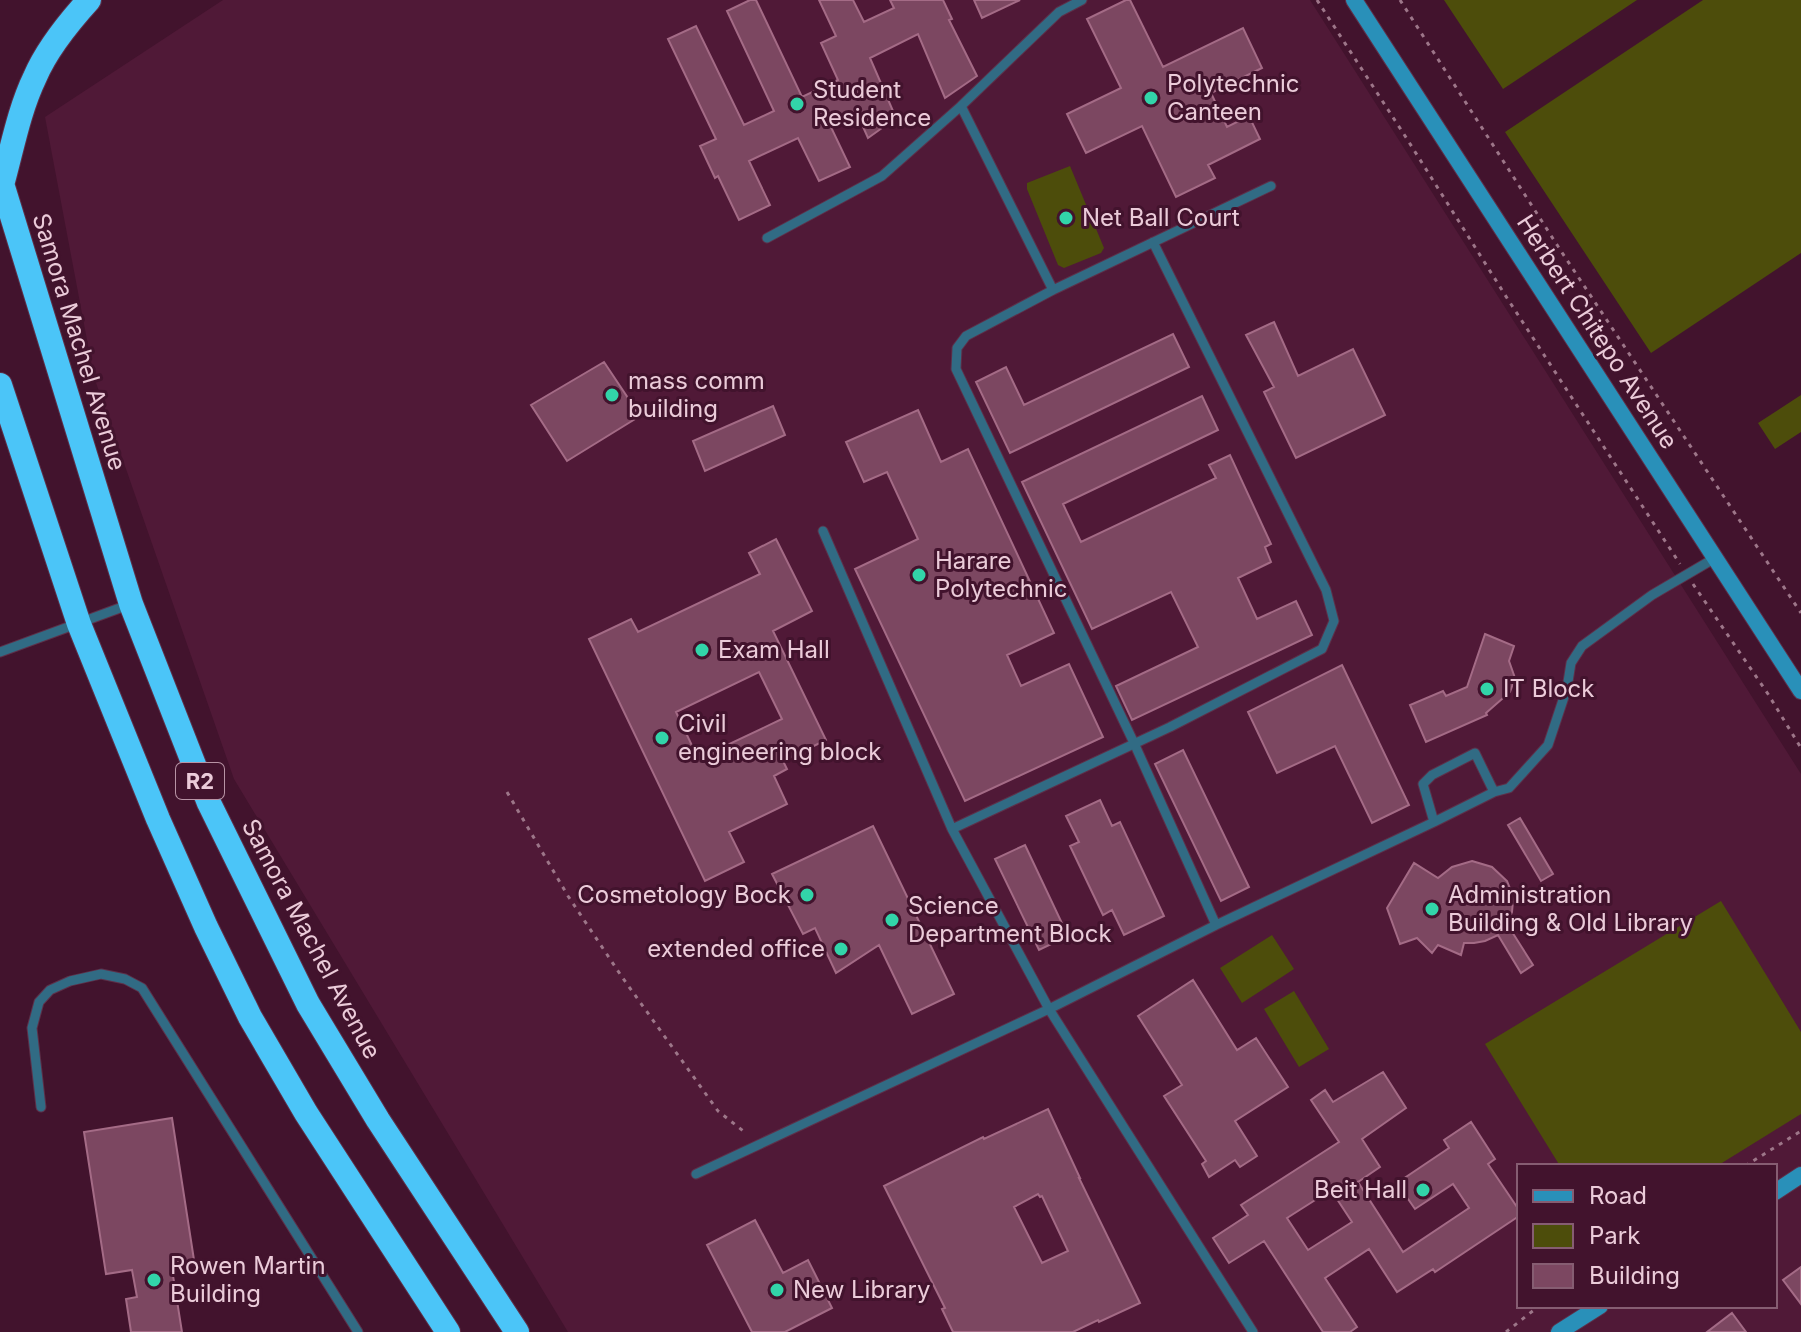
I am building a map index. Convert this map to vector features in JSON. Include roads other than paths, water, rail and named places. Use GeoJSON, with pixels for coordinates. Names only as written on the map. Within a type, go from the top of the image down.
{"type":"FeatureCollection","features":[{"type":"Feature","properties":{"kind":"highway"},"geometry":{"type":"LineString","coordinates":[[1,181],[35,75],[68,23],[89,0]]}},
{"type":"Feature","properties":{"kind":"highway","name":"Samora Machel Avenue"},"geometry":{"type":"LineString","coordinates":[[1,181],[131,604],[209,803],[308,1004],[378,1120],[517,1332]]}},
{"type":"Feature","properties":{"kind":"highway","name":"R2"},"geometry":{"type":"LineString","coordinates":[[0,385],[79,624],[206,927],[250,1017],[306,1113],[448,1332]]}},
{"type":"Feature","properties":{"kind":"main road","name":"Herbert Chitepo Avenue"},"geometry":{"type":"LineString","coordinates":[[1354,0],[1801,691]]}},
{"type":"Feature","properties":{"kind":"main road"},"geometry":{"type":"LineString","coordinates":[[1777,1191],[1801,1175]]}},
{"type":"Feature","properties":{"kind":"main road"},"geometry":{"type":"LineString","coordinates":[[1559,1332],[1597,1308]]}},
{"type":"Feature","properties":{"kind":"lane"},"geometry":{"type":"LineString","coordinates":[[767,238],[882,176],[1059,12],[1082,0]]}},
{"type":"Feature","properties":{"kind":"lane"},"geometry":{"type":"LineString","coordinates":[[961,106],[1053,290]]}},
{"type":"Feature","properties":{"kind":"lane"},"geometry":{"type":"LineString","coordinates":[[1216,925],[1134,743],[956,369],[957,348],[966,336],[1053,290],[1271,186]]}},
{"type":"Feature","properties":{"kind":"lane"},"geometry":{"type":"LineString","coordinates":[[952,829],[1170,727],[1322,649],[1334,621],[1326,590],[1153,242]]}},
{"type":"Feature","properties":{"kind":"lane"},"geometry":{"type":"LineString","coordinates":[[823,531],[952,829],[1049,1009],[1253,1332]]}},
{"type":"Feature","properties":{"kind":"lane"},"geometry":{"type":"LineString","coordinates":[[696,1174],[1049,1009],[1494,792],[1509,788],[1548,745],[1567,688],[1571,663],[1582,646],[1652,595],[1715,558]]}},
{"type":"Feature","properties":{"kind":"lane"},"geometry":{"type":"LineString","coordinates":[[0,652],[131,604]]}},
{"type":"Feature","properties":{"kind":"lane"},"geometry":{"type":"LineString","coordinates":[[1434,822],[1423,784],[1432,775],[1475,753],[1494,792]]}},
{"type":"Feature","properties":{"kind":"lane"},"geometry":{"type":"LineString","coordinates":[[41,1107],[32,1028],[39,1002],[50,990],[70,981],[101,974],[125,979],[142,988],[358,1332]]}},
{"type":"Feature","properties":{"kind":"place","name":"Polytechnic Canteen"},"geometry":{"type":"Point","coordinates":[1151,98]}},
{"type":"Feature","properties":{"kind":"place","name":"Student Residence"},"geometry":{"type":"Point","coordinates":[797,104]}},
{"type":"Feature","properties":{"kind":"place","name":"Net Ball Court"},"geometry":{"type":"Point","coordinates":[1066,218]}},
{"type":"Feature","properties":{"kind":"place","name":"mass comm building"},"geometry":{"type":"Point","coordinates":[612,395]}},
{"type":"Feature","properties":{"kind":"place","name":"Harare Polytechnic"},"geometry":{"type":"Point","coordinates":[919,575]}},
{"type":"Feature","properties":{"kind":"place","name":"Exam Hall"},"geometry":{"type":"Point","coordinates":[702,650]}},
{"type":"Feature","properties":{"kind":"place","name":"IT Block"},"geometry":{"type":"Point","coordinates":[1487,689]}},
{"type":"Feature","properties":{"kind":"place","name":"Civil engineering block"},"geometry":{"type":"Point","coordinates":[662,738]}},
{"type":"Feature","properties":{"kind":"place","name":"Cosmetology Bock"},"geometry":{"type":"Point","coordinates":[807,895]}},
{"type":"Feature","properties":{"kind":"place","name":"Administration Building & Old Library"},"geometry":{"type":"Point","coordinates":[1432,909]}},
{"type":"Feature","properties":{"kind":"place","name":"Science Department Block"},"geometry":{"type":"Point","coordinates":[892,920]}},
{"type":"Feature","properties":{"kind":"place","name":"extended office"},"geometry":{"type":"Point","coordinates":[841,949]}},
{"type":"Feature","properties":{"kind":"place","name":"Beit Hall"},"geometry":{"type":"Point","coordinates":[1423,1190]}},
{"type":"Feature","properties":{"kind":"place","name":"Rowen Martin Building"},"geometry":{"type":"Point","coordinates":[154,1280]}},
{"type":"Feature","properties":{"kind":"place","name":"New Library"},"geometry":{"type":"Point","coordinates":[777,1290]}}]}
